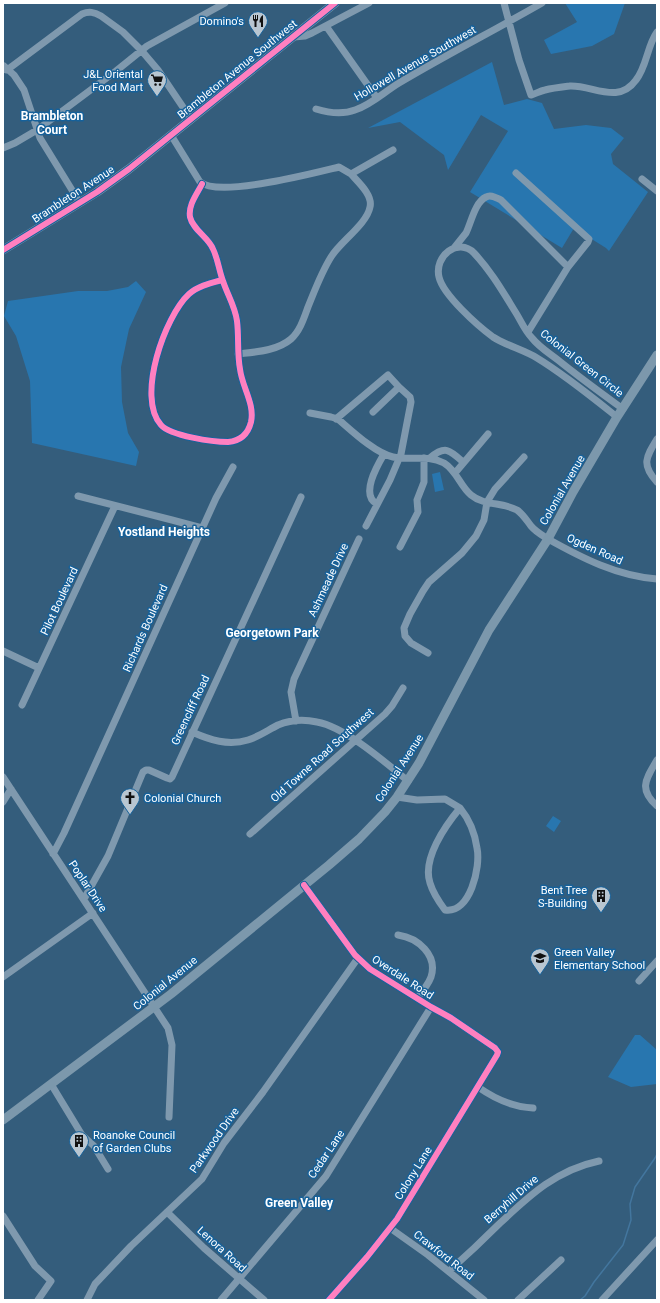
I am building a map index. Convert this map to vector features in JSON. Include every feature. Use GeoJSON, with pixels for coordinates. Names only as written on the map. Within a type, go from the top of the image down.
{"type":"FeatureCollection","features":[{"type":"Feature","properties":{"kind":"main road","name":"Brambleton Avenue Southwest"},"geometry":{"type":"LineString","coordinates":[[152,151],[335,3]]}},
{"type":"Feature","properties":{"kind":"main road","name":"Brambleton Avenue"},"geometry":{"type":"LineString","coordinates":[[3,250],[80,203],[152,151]]}},
{"type":"Feature","properties":{"kind":"main road","name":"Colonial Avenue"},"geometry":{"type":"LineString","coordinates":[[3,1120],[155,1007],[304,885],[359,839],[397,797],[433,740],[466,672],[489,630],[548,539],[573,492],[617,417],[657,355]]}},
{"type":"Feature","properties":{"kind":"street"},"geometry":{"type":"LineString","coordinates":[[3,148],[37,130],[151,44],[225,3]]}},
{"type":"Feature","properties":{"kind":"street"},"geometry":{"type":"LineString","coordinates":[[294,37],[305,36],[369,3]]}},
{"type":"Feature","properties":{"kind":"street"},"geometry":{"type":"LineString","coordinates":[[504,3],[530,94],[548,89],[574,86],[610,93],[622,91],[634,83],[639,76],[649,48],[657,32]]}},
{"type":"Feature","properties":{"kind":"street","name":"Hollowell Avenue Southwest"},"geometry":{"type":"LineString","coordinates":[[316,109],[330,112],[348,112],[363,107],[398,84],[542,3]]}},
{"type":"Feature","properties":{"kind":"street"},"geometry":{"type":"LineString","coordinates":[[80,203],[56,165],[37,130],[24,90],[14,75],[4,68],[86,12],[96,13],[123,32],[142,50],[158,70],[191,119]]}},
{"type":"Feature","properties":{"kind":"street"},"geometry":{"type":"LineString","coordinates":[[326,26],[377,98]]}},
{"type":"Feature","properties":{"kind":"street"},"geometry":{"type":"LineString","coordinates":[[172,136],[202,184],[218,187],[239,186],[302,176],[339,167],[351,174],[369,197],[371,206],[365,218],[344,240],[330,258],[318,282],[298,331],[289,341],[284,344],[266,350],[238,354]]}},
{"type":"Feature","properties":{"kind":"street"},"geometry":{"type":"LineString","coordinates":[[351,174],[393,150]]}},
{"type":"Feature","properties":{"kind":"street"},"geometry":{"type":"LineString","coordinates":[[516,173],[589,239],[568,267],[528,332]]}},
{"type":"Feature","properties":{"kind":"street"},"geometry":{"type":"LineString","coordinates":[[642,179],[657,191]]}},
{"type":"Feature","properties":{"kind":"street"},"geometry":{"type":"LineString","coordinates":[[202,184],[192,201],[191,218],[194,225],[206,238],[214,250],[222,280],[232,302],[236,316],[240,372],[252,414],[250,426],[244,436],[235,441],[227,442],[188,436],[167,430],[156,417],[152,400],[153,373],[157,352],[175,313],[189,293],[204,285],[222,280]]}},
{"type":"Feature","properties":{"kind":"street","name":"Colonial Green Circle"},"geometry":{"type":"LineString","coordinates":[[568,267],[501,200],[493,196],[486,196],[475,210],[466,232],[454,248],[447,252],[442,258],[438,271],[442,285],[466,313],[494,338],[516,347],[541,361],[569,380],[617,417]]}},
{"type":"Feature","properties":{"kind":"street","name":"Colonial Green Circle"},"geometry":{"type":"LineString","coordinates":[[466,232],[466,241],[473,252],[497,282],[528,332],[537,343],[623,409]]}},
{"type":"Feature","properties":{"kind":"street"},"geometry":{"type":"LineString","coordinates":[[454,248],[465,248],[473,252]]}},
{"type":"Feature","properties":{"kind":"street"},"geometry":{"type":"LineString","coordinates":[[336,419],[388,375],[410,398],[411,402],[400,458],[366,526]]}},
{"type":"Feature","properties":{"kind":"street"},"geometry":{"type":"LineString","coordinates":[[373,412],[399,387]]}},
{"type":"Feature","properties":{"kind":"street"},"geometry":{"type":"LineString","coordinates":[[310,413],[336,419],[384,454],[400,458],[427,458],[445,464],[455,472],[488,434]]}},
{"type":"Feature","properties":{"kind":"street"},"geometry":{"type":"LineString","coordinates":[[657,439],[647,455],[647,461],[652,477],[657,482]]}},
{"type":"Feature","properties":{"kind":"street"},"geometry":{"type":"LineString","coordinates":[[427,458],[440,451],[446,450],[454,452],[463,462]]}},
{"type":"Feature","properties":{"kind":"street"},"geometry":{"type":"LineString","coordinates":[[377,504],[373,502],[370,497],[370,485],[384,454]]}},
{"type":"Feature","properties":{"kind":"street"},"geometry":{"type":"LineString","coordinates":[[428,653],[411,643],[406,638],[404,632],[404,628],[416,602],[429,582],[462,553],[476,536],[484,520],[487,502],[495,489],[524,457]]}},
{"type":"Feature","properties":{"kind":"street"},"geometry":{"type":"LineString","coordinates":[[400,547],[418,512],[417,500],[424,482],[427,458]]}},
{"type":"Feature","properties":{"kind":"street","name":"Richards Boulevard"},"geometry":{"type":"LineString","coordinates":[[53,854],[202,528],[223,484],[233,467]]}},
{"type":"Feature","properties":{"kind":"street","name":"Ogden Road"},"geometry":{"type":"LineString","coordinates":[[455,472],[468,492],[478,500],[515,509],[523,515],[539,534],[548,539],[608,569],[626,574],[657,579]]}},
{"type":"Feature","properties":{"kind":"street"},"geometry":{"type":"LineString","coordinates":[[78,496],[202,528]]}},
{"type":"Feature","properties":{"kind":"street","name":"Greencliff Road"},"geometry":{"type":"LineString","coordinates":[[84,899],[108,856],[143,772],[149,770],[170,779],[301,497]]}},
{"type":"Feature","properties":{"kind":"street","name":"Pilot Boulevard"},"geometry":{"type":"LineString","coordinates":[[22,706],[115,506]]}},
{"type":"Feature","properties":{"kind":"street","name":"Ashmeade Drive"},"geometry":{"type":"LineString","coordinates":[[296,721],[291,692],[294,679],[359,539]]}},
{"type":"Feature","properties":{"kind":"street"},"geometry":{"type":"LineString","coordinates":[[3,651],[40,668]]}},
{"type":"Feature","properties":{"kind":"street","name":"Old Towne Road Southwest"},"geometry":{"type":"LineString","coordinates":[[250,834],[385,714],[392,706],[403,688]]}},
{"type":"Feature","properties":{"kind":"street"},"geometry":{"type":"LineString","coordinates":[[192,732],[218,742],[239,742],[248,740],[278,725],[296,721],[315,721],[333,727],[354,740],[408,781]]}},
{"type":"Feature","properties":{"kind":"street"},"geometry":{"type":"LineString","coordinates":[[657,760],[646,780],[645,789],[648,797],[657,806]]}},
{"type":"Feature","properties":{"kind":"street","name":"Poplar Drive"},"geometry":{"type":"LineString","coordinates":[[3,777],[168,1028],[172,1045],[169,1117]]}},
{"type":"Feature","properties":{"kind":"street"},"geometry":{"type":"LineString","coordinates":[[3,802],[11,789]]}},
{"type":"Feature","properties":{"kind":"street"},"geometry":{"type":"LineString","coordinates":[[397,797],[417,800],[445,799],[460,808],[465,814],[474,832],[478,850],[478,867],[476,877],[469,895],[460,906],[451,911],[445,910],[437,898],[430,883],[428,863],[444,831],[460,808]]}},
{"type":"Feature","properties":{"kind":"street","name":"Overdale Road"},"geometry":{"type":"LineString","coordinates":[[304,885],[358,958],[370,969],[451,1018],[495,1048]]}},
{"type":"Feature","properties":{"kind":"street"},"geometry":{"type":"LineString","coordinates":[[3,977],[93,913]]}},
{"type":"Feature","properties":{"kind":"street"},"geometry":{"type":"LineString","coordinates":[[398,935],[412,938],[426,950],[432,962],[432,972],[430,978],[417,998]]}},
{"type":"Feature","properties":{"kind":"street","name":"Parkwood Drive"},"geometry":{"type":"LineString","coordinates":[[87,1300],[95,1284],[202,1179],[224,1143],[263,1092],[358,958]]}},
{"type":"Feature","properties":{"kind":"street"},"geometry":{"type":"LineString","coordinates":[[639,981],[657,961]]}},
{"type":"Feature","properties":{"kind":"street","name":"Cedar Lane"},"geometry":{"type":"LineString","coordinates":[[221,1300],[326,1176],[431,1007]]}},
{"type":"Feature","properties":{"kind":"street","name":"Colony Lane"},"geometry":{"type":"LineString","coordinates":[[329,1300],[390,1228],[497,1055],[498,1052],[495,1048]]}},
{"type":"Feature","properties":{"kind":"street"},"geometry":{"type":"LineString","coordinates":[[51,1084],[82,1135],[94,1146],[108,1169]]}},
{"type":"Feature","properties":{"kind":"street"},"geometry":{"type":"LineString","coordinates":[[478,1087],[508,1104],[533,1108]]}},
{"type":"Feature","properties":{"kind":"street","name":"Berryhill Drive"},"geometry":{"type":"LineString","coordinates":[[449,1272],[516,1208],[545,1184],[568,1171],[599,1161]]}},
{"type":"Feature","properties":{"kind":"street","name":"Lenora Road"},"geometry":{"type":"LineString","coordinates":[[167,1212],[204,1248],[264,1300]]}},
{"type":"Feature","properties":{"kind":"street"},"geometry":{"type":"LineString","coordinates":[[3,1216],[35,1266],[51,1281],[38,1300]]}},
{"type":"Feature","properties":{"kind":"street","name":"Crawford Road"},"geometry":{"type":"LineString","coordinates":[[390,1228],[428,1255],[484,1300]]}},
{"type":"Feature","properties":{"kind":"street"},"geometry":{"type":"LineString","coordinates":[[602,1300],[657,1240]]}},
{"type":"Feature","properties":{"kind":"street"},"geometry":{"type":"LineString","coordinates":[[518,1300],[561,1260]]}},
{"type":"Feature","properties":{"kind":"shaded area"},"geometry":{"type":"Polygon","coordinates":[[[565,3],[625,3],[614,34],[592,46],[551,54],[544,40],[577,22],[565,3]]]}},
{"type":"Feature","properties":{"kind":"shaded area"},"geometry":{"type":"Polygon","coordinates":[[[492,62],[504,105],[527,99],[542,103],[554,129],[586,125],[611,128],[624,138],[611,154],[613,164],[648,192],[609,251],[574,228],[562,248],[470,192],[508,131],[481,115],[448,170],[444,155],[400,122],[368,128],[492,62]]]}},
{"type":"Feature","properties":{"kind":"shaded area"},"geometry":{"type":"Polygon","coordinates":[[[136,281],[146,292],[129,329],[121,367],[122,402],[128,433],[139,452],[136,466],[32,443],[30,381],[16,336],[4,316],[8,301],[78,291],[107,291],[128,287],[136,281]]]}},
{"type":"Feature","properties":{"kind":"shaded area"},"geometry":{"type":"Polygon","coordinates":[[[440,472],[444,490],[435,492],[432,474],[440,472]]]}},
{"type":"Feature","properties":{"kind":"shaded area"},"geometry":{"type":"Polygon","coordinates":[[[553,816],[561,821],[554,832],[546,826],[553,816]]]}},
{"type":"Feature","properties":{"kind":"shaded area"},"geometry":{"type":"Polygon","coordinates":[[[635,1035],[640,1035],[657,1050],[657,1084],[631,1087],[608,1077],[635,1035]]]}},
{"type":"Feature","properties":{"kind":"waterway"},"geometry":{"type":"LineString","coordinates":[[580,1300],[585,1296],[623,1245],[631,1220],[630,1204],[635,1187],[657,1154]]}},
{"type":"Feature","properties":{"kind":"cycle path"},"geometry":{"type":"LineString","coordinates":[[3,250],[97,192],[129,169],[335,3]]}},
{"type":"Feature","properties":{"kind":"cycle path"},"geometry":{"type":"LineString","coordinates":[[202,184],[190,208],[190,217],[194,226],[208,241],[213,249],[220,273],[235,310],[238,327],[241,376],[250,402],[252,415],[250,426],[246,433],[240,438],[228,442],[193,438],[166,429],[161,425],[154,412],[151,396],[157,357],[163,338],[180,305],[189,294],[196,289],[222,280]]}},
{"type":"Feature","properties":{"kind":"cycle path"},"geometry":{"type":"LineString","coordinates":[[304,885],[355,955],[370,969],[451,1018],[495,1048],[498,1052],[397,1219],[367,1257],[329,1300]]}},
{"type":"Feature","properties":{"kind":"place","name":"Domino's"},"geometry":{"type":"Point","coordinates":[258,38]}},
{"type":"Feature","properties":{"kind":"place","name":"J&L Oriental Food Mart"},"geometry":{"type":"Point","coordinates":[157,97]}},
{"type":"Feature","properties":{"kind":"place","name":"Colonial Church"},"geometry":{"type":"Point","coordinates":[130,815]}},
{"type":"Feature","properties":{"kind":"place","name":"Bent Tree S-Building"},"geometry":{"type":"Point","coordinates":[601,913]}},
{"type":"Feature","properties":{"kind":"place","name":"Green Valley Elementary School"},"geometry":{"type":"Point","coordinates":[540,975]}},
{"type":"Feature","properties":{"kind":"place","name":"Roanoke Council of Garden Clubs"},"geometry":{"type":"Point","coordinates":[79,1158]}},
{"type":"Feature","properties":{"kind":"district","name":"Brambleton Court"},"geometry":{"type":"Point","coordinates":[52,123]}},
{"type":"Feature","properties":{"kind":"district","name":"Yostland Heights"},"geometry":{"type":"Point","coordinates":[164,532]}},
{"type":"Feature","properties":{"kind":"district","name":"Georgetown Park"},"geometry":{"type":"Point","coordinates":[272,633]}},
{"type":"Feature","properties":{"kind":"district","name":"Green Valley"},"geometry":{"type":"Point","coordinates":[299,1203]}}]}
